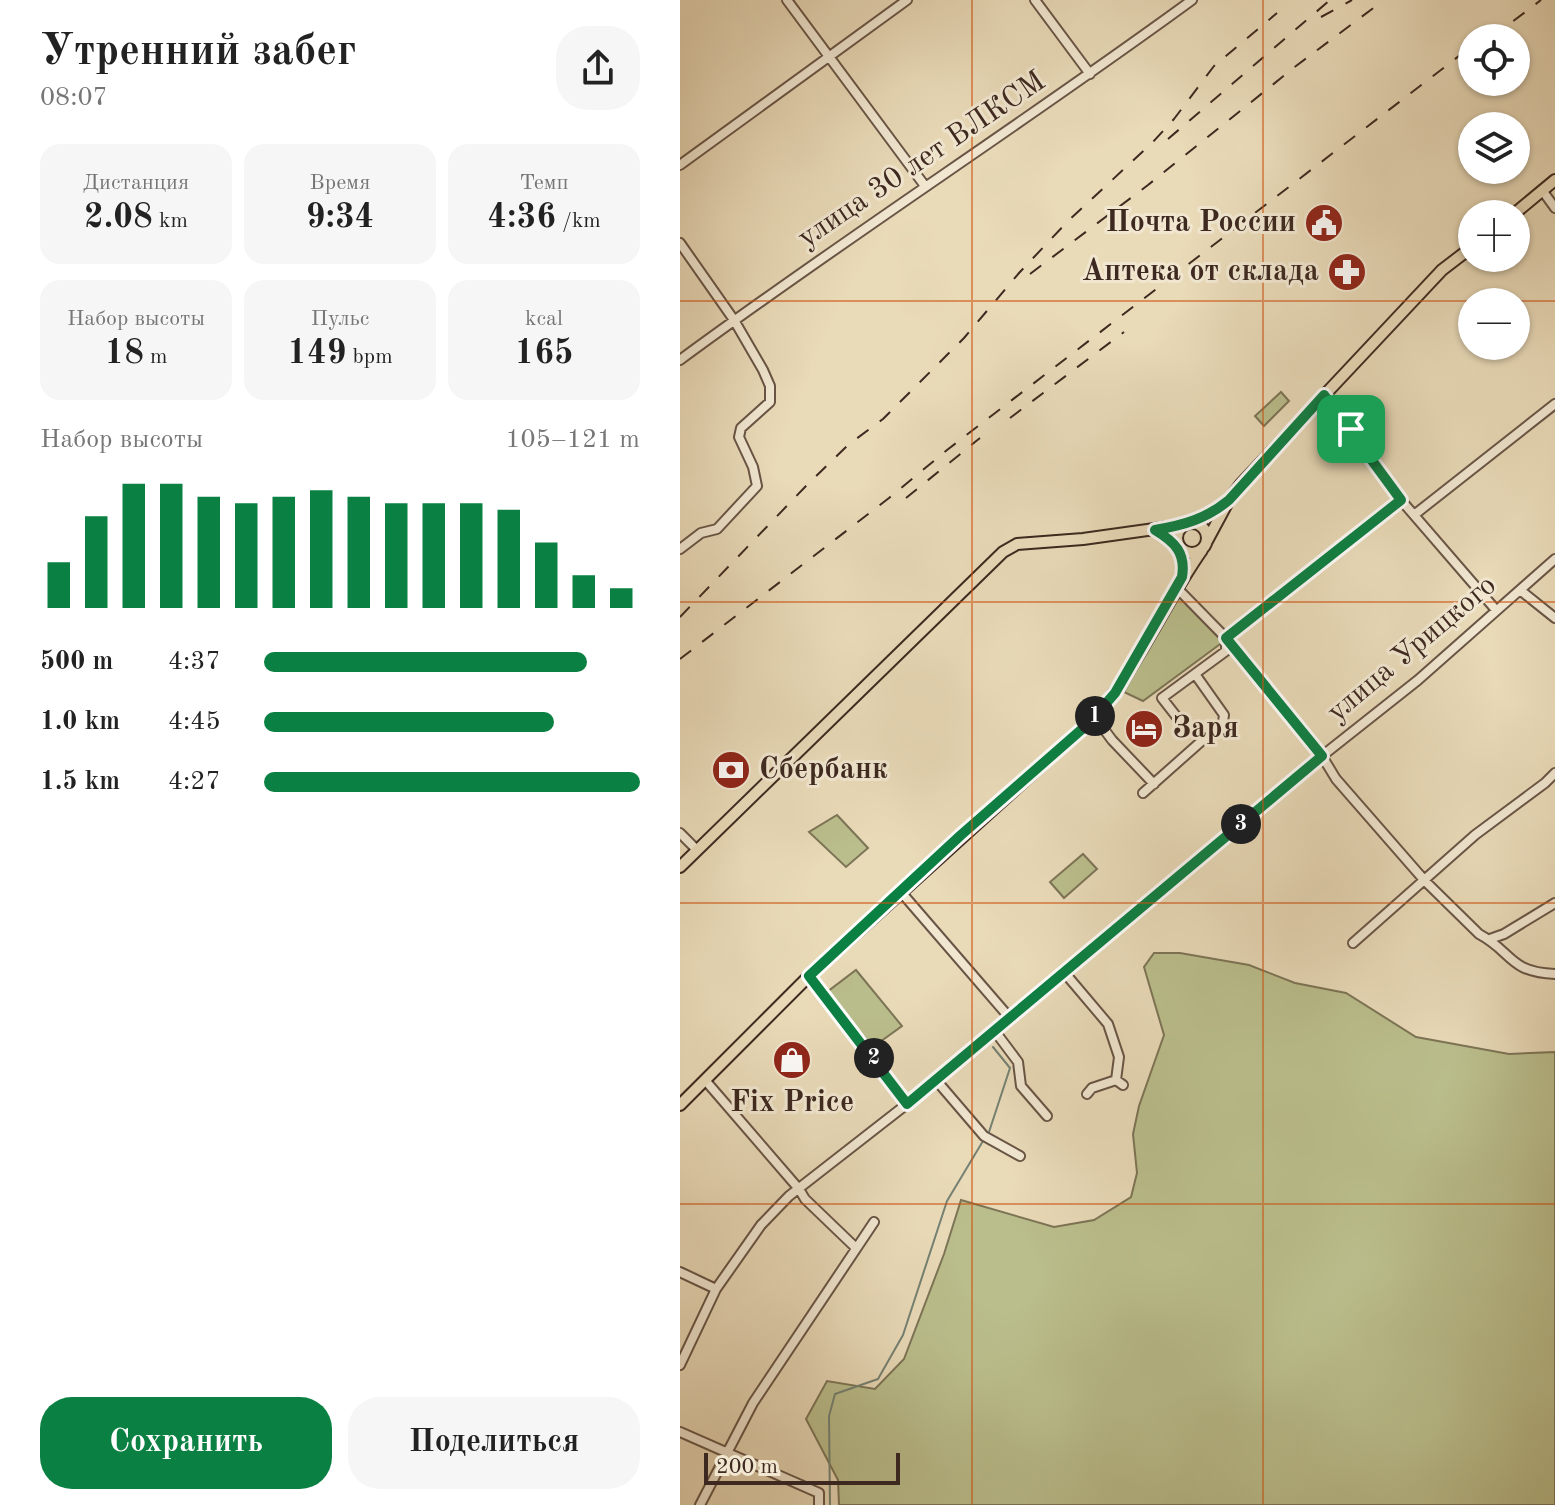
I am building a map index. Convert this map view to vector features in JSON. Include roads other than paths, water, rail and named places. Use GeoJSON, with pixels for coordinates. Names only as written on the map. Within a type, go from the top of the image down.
{"type":"FeatureCollection","features":[{"type":"Feature","properties":{"kind":"main road"},"geometry":{"type":"LineString","coordinates":[[1530,200],[1555,180]]}},
{"type":"Feature","properties":{"kind":"main road"},"geometry":{"type":"LineString","coordinates":[[1176,587],[1183,568],[1177,533],[1229,500],[1442,270],[1458,258]]}},
{"type":"Feature","properties":{"kind":"main road"},"geometry":{"type":"LineString","coordinates":[[680,1105],[809,976],[1095,717],[1115,693],[1229,500]]}},
{"type":"Feature","properties":{"kind":"main road"},"geometry":{"type":"LineString","coordinates":[[680,867],[1003,552],[1017,544],[1188,524],[1202,527],[1204,546]]}},
{"type":"Feature","properties":{"kind":"main road"},"geometry":{"type":"LineString","coordinates":[[1155,530],[1187,553],[1204,546]]}},
{"type":"Feature","properties":{"kind":"street"},"geometry":{"type":"LineString","coordinates":[[787,0],[925,186]]}},
{"type":"Feature","properties":{"kind":"street"},"geometry":{"type":"LineString","coordinates":[[680,165],[907,0]]}},
{"type":"Feature","properties":{"kind":"street"},"geometry":{"type":"LineString","coordinates":[[1035,0],[1090,74]]}},
{"type":"Feature","properties":{"kind":"street","name":"улица 30 лет ВЛКСМ"},"geometry":{"type":"LineString","coordinates":[[680,360],[1192,0]]}},
{"type":"Feature","properties":{"kind":"street"},"geometry":{"type":"LineString","coordinates":[[1542,190],[1555,208]]}},
{"type":"Feature","properties":{"kind":"street"},"geometry":{"type":"LineString","coordinates":[[680,243],[734,320],[770,386],[770,402],[741,428],[739,437],[753,467],[757,486],[717,529],[701,533],[680,549]]}},
{"type":"Feature","properties":{"kind":"street"},"geometry":{"type":"LineString","coordinates":[[680,262],[689,255]]}},
{"type":"Feature","properties":{"kind":"street"},"geometry":{"type":"LineString","coordinates":[[1324,395],[1401,500],[1496,610]]}},
{"type":"Feature","properties":{"kind":"street"},"geometry":{"type":"LineString","coordinates":[[1414,515],[1555,404]]}},
{"type":"Feature","properties":{"kind":"street"},"geometry":{"type":"LineString","coordinates":[[1226,638],[1401,500]]}},
{"type":"Feature","properties":{"kind":"street","name":"улица Урицкого"},"geometry":{"type":"LineString","coordinates":[[680,1365],[716,1289],[761,1225],[799,1189],[907,1104],[1322,756],[1418,680],[1555,559]]}},
{"type":"Feature","properties":{"kind":"street"},"geometry":{"type":"LineString","coordinates":[[1176,587],[1226,638],[1322,756],[1336,779],[1425,881],[1479,934],[1490,939],[1526,971],[1555,974]]}},
{"type":"Feature","properties":{"kind":"street"},"geometry":{"type":"LineString","coordinates":[[1520,590],[1555,618]]}},
{"type":"Feature","properties":{"kind":"street"},"geometry":{"type":"LineString","coordinates":[[1187,730],[1162,698],[1226,651],[1226,638]]}},
{"type":"Feature","properties":{"kind":"street"},"geometry":{"type":"LineString","coordinates":[[1143,793],[1223,722],[1224,715],[1195,674]]}},
{"type":"Feature","properties":{"kind":"street"},"geometry":{"type":"LineString","coordinates":[[1095,717],[1112,740],[1154,784]]}},
{"type":"Feature","properties":{"kind":"street"},"geometry":{"type":"LineString","coordinates":[[1353,943],[1475,835],[1555,773]]}},
{"type":"Feature","properties":{"kind":"street"},"geometry":{"type":"LineString","coordinates":[[680,833],[697,850]]}},
{"type":"Feature","properties":{"kind":"street"},"geometry":{"type":"LineString","coordinates":[[901,892],[1009,1017]]}},
{"type":"Feature","properties":{"kind":"street"},"geometry":{"type":"LineString","coordinates":[[1490,939],[1504,934],[1555,903]]}},
{"type":"Feature","properties":{"kind":"street"},"geometry":{"type":"LineString","coordinates":[[1064,972],[1108,1024],[1119,1057],[1120,1083],[1092,1088],[1087,1094]]}},
{"type":"Feature","properties":{"kind":"street"},"geometry":{"type":"LineString","coordinates":[[809,976],[907,1104]]}},
{"type":"Feature","properties":{"kind":"street"},"geometry":{"type":"LineString","coordinates":[[994,1030],[1018,1062],[1021,1086],[1047,1116]]}},
{"type":"Feature","properties":{"kind":"street"},"geometry":{"type":"LineString","coordinates":[[705,1080],[805,1199],[856,1248]]}},
{"type":"Feature","properties":{"kind":"street"},"geometry":{"type":"LineString","coordinates":[[936,1080],[984,1136],[1020,1156]]}},
{"type":"Feature","properties":{"kind":"street"},"geometry":{"type":"LineString","coordinates":[[700,1505],[753,1403],[874,1222]]}},
{"type":"Feature","properties":{"kind":"street"},"geometry":{"type":"LineString","coordinates":[[680,1272],[716,1289]]}},
{"type":"Feature","properties":{"kind":"street"},"geometry":{"type":"LineString","coordinates":[[680,1432],[819,1493],[819,1505]]}},
{"type":"Feature","properties":{"kind":"waterway"},"geometry":{"type":"LineString","coordinates":[[989,1132],[1010,1068],[993,1047]]}},
{"type":"Feature","properties":{"kind":"waterway"},"geometry":{"type":"LineString","coordinates":[[830,1505],[829,1416],[835,1394],[878,1379],[903,1335],[947,1201],[983,1141]]}},
{"type":"Feature","properties":{"kind":"railway"},"geometry":{"type":"LineString","coordinates":[[1168,139],[1330,0]]}},
{"type":"Feature","properties":{"kind":"railway"},"geometry":{"type":"LineString","coordinates":[[1321,17],[1352,0]]}},
{"type":"Feature","properties":{"kind":"railway"},"geometry":{"type":"LineString","coordinates":[[1030,274],[1384,0]]}},
{"type":"Feature","properties":{"kind":"railway"},"geometry":{"type":"LineString","coordinates":[[1509,24],[1541,0]]}},
{"type":"Feature","properties":{"kind":"railway"},"geometry":{"type":"LineString","coordinates":[[680,617],[806,486],[848,445],[883,419],[964,338],[1068,221],[1152,143],[1214,66],[1277,13]]}},
{"type":"Feature","properties":{"kind":"railway"},"geometry":{"type":"LineString","coordinates":[[680,659],[1458,57]]}},
{"type":"Feature","properties":{"kind":"railway"},"geometry":{"type":"LineString","coordinates":[[1010,418],[1124,332]]}},
{"type":"Feature","properties":{"kind":"railway"},"geometry":{"type":"LineString","coordinates":[[906,498],[980,438]]}},
{"type":"Feature","properties":{"kind":"place","name":"Почта России"},"geometry":{"type":"Point","coordinates":[1324,223]}},
{"type":"Feature","properties":{"kind":"place","name":"Аптека от склада"},"geometry":{"type":"Point","coordinates":[1347,272]}},
{"type":"Feature","properties":{"kind":"place","name":"Заря"},"geometry":{"type":"Point","coordinates":[1144,729]}},
{"type":"Feature","properties":{"kind":"place","name":"Сбербанк"},"geometry":{"type":"Point","coordinates":[731,770]}},
{"type":"Feature","properties":{"kind":"place","name":"Fix Price"},"geometry":{"type":"Point","coordinates":[792,1060]}}]}
